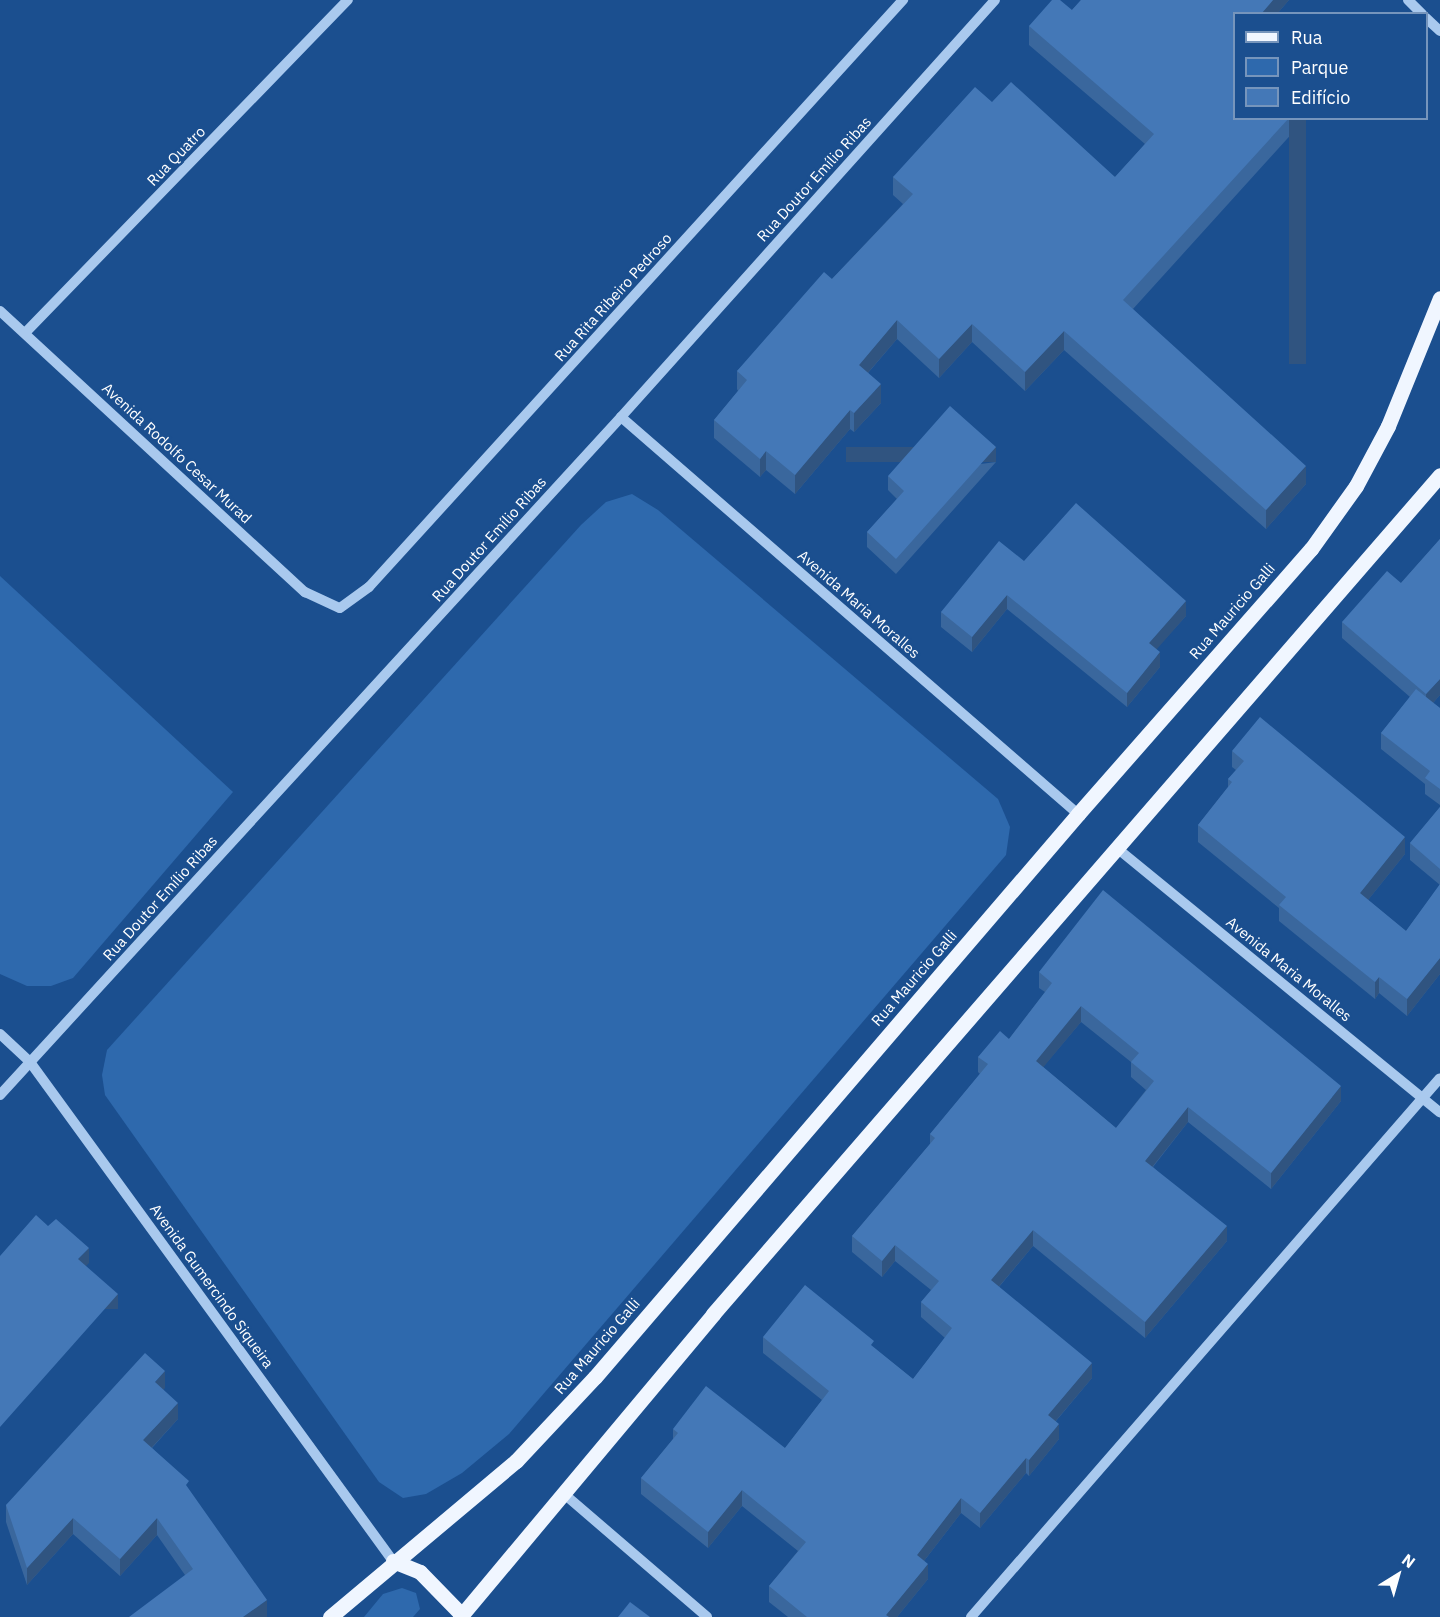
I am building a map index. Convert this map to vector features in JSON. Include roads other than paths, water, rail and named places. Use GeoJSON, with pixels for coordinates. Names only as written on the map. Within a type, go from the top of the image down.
{"type":"FeatureCollection","features":[{"type":"Feature","properties":{"kind":"main road","name":"Rua Mauricio Galli"},"geometry":{"type":"LineString","coordinates":[[330,1617],[393,1561],[516,1461],[595,1377],[1078,814],[1311,549],[1356,486],[1388,426],[1440,298]]}},
{"type":"Feature","properties":{"kind":"main road"},"geometry":{"type":"LineString","coordinates":[[393,1561],[420,1572],[461,1616],[563,1493],[1440,475]]}},
{"type":"Feature","properties":{"kind":"street","name":"Rua Quatro"},"geometry":{"type":"LineString","coordinates":[[26,333],[348,0]]}},
{"type":"Feature","properties":{"kind":"street","name":"Rua Rita Ribeiro Pedroso"},"geometry":{"type":"LineString","coordinates":[[340,608],[369,587],[903,0]]}},
{"type":"Feature","properties":{"kind":"street","name":"Rua Doutor Emílio Ribas"},"geometry":{"type":"LineString","coordinates":[[0,1095],[621,417],[995,0]]}},
{"type":"Feature","properties":{"kind":"street"},"geometry":{"type":"LineString","coordinates":[[1408,0],[1420,12]]}},
{"type":"Feature","properties":{"kind":"street"},"geometry":{"type":"LineString","coordinates":[[1428,20],[1440,31]]}},
{"type":"Feature","properties":{"kind":"street","name":"Avenida Rodolfo Cesar Murad"},"geometry":{"type":"LineString","coordinates":[[0,311],[305,592],[340,608]]}},
{"type":"Feature","properties":{"kind":"street","name":"Avenida Maria Moralles"},"geometry":{"type":"LineString","coordinates":[[621,417],[1078,814]]}},
{"type":"Feature","properties":{"kind":"street","name":"Avenida Maria Moralles"},"geometry":{"type":"LineString","coordinates":[[1118,849],[1440,1113]]}},
{"type":"Feature","properties":{"kind":"street","name":"Avenida Gumercindo Siqueira"},"geometry":{"type":"LineString","coordinates":[[0,1034],[30,1062],[393,1561]]}},
{"type":"Feature","properties":{"kind":"street"},"geometry":{"type":"LineString","coordinates":[[971,1617],[1440,1078]]}},
{"type":"Feature","properties":{"kind":"street"},"geometry":{"type":"LineString","coordinates":[[563,1493],[707,1617]]}}]}
